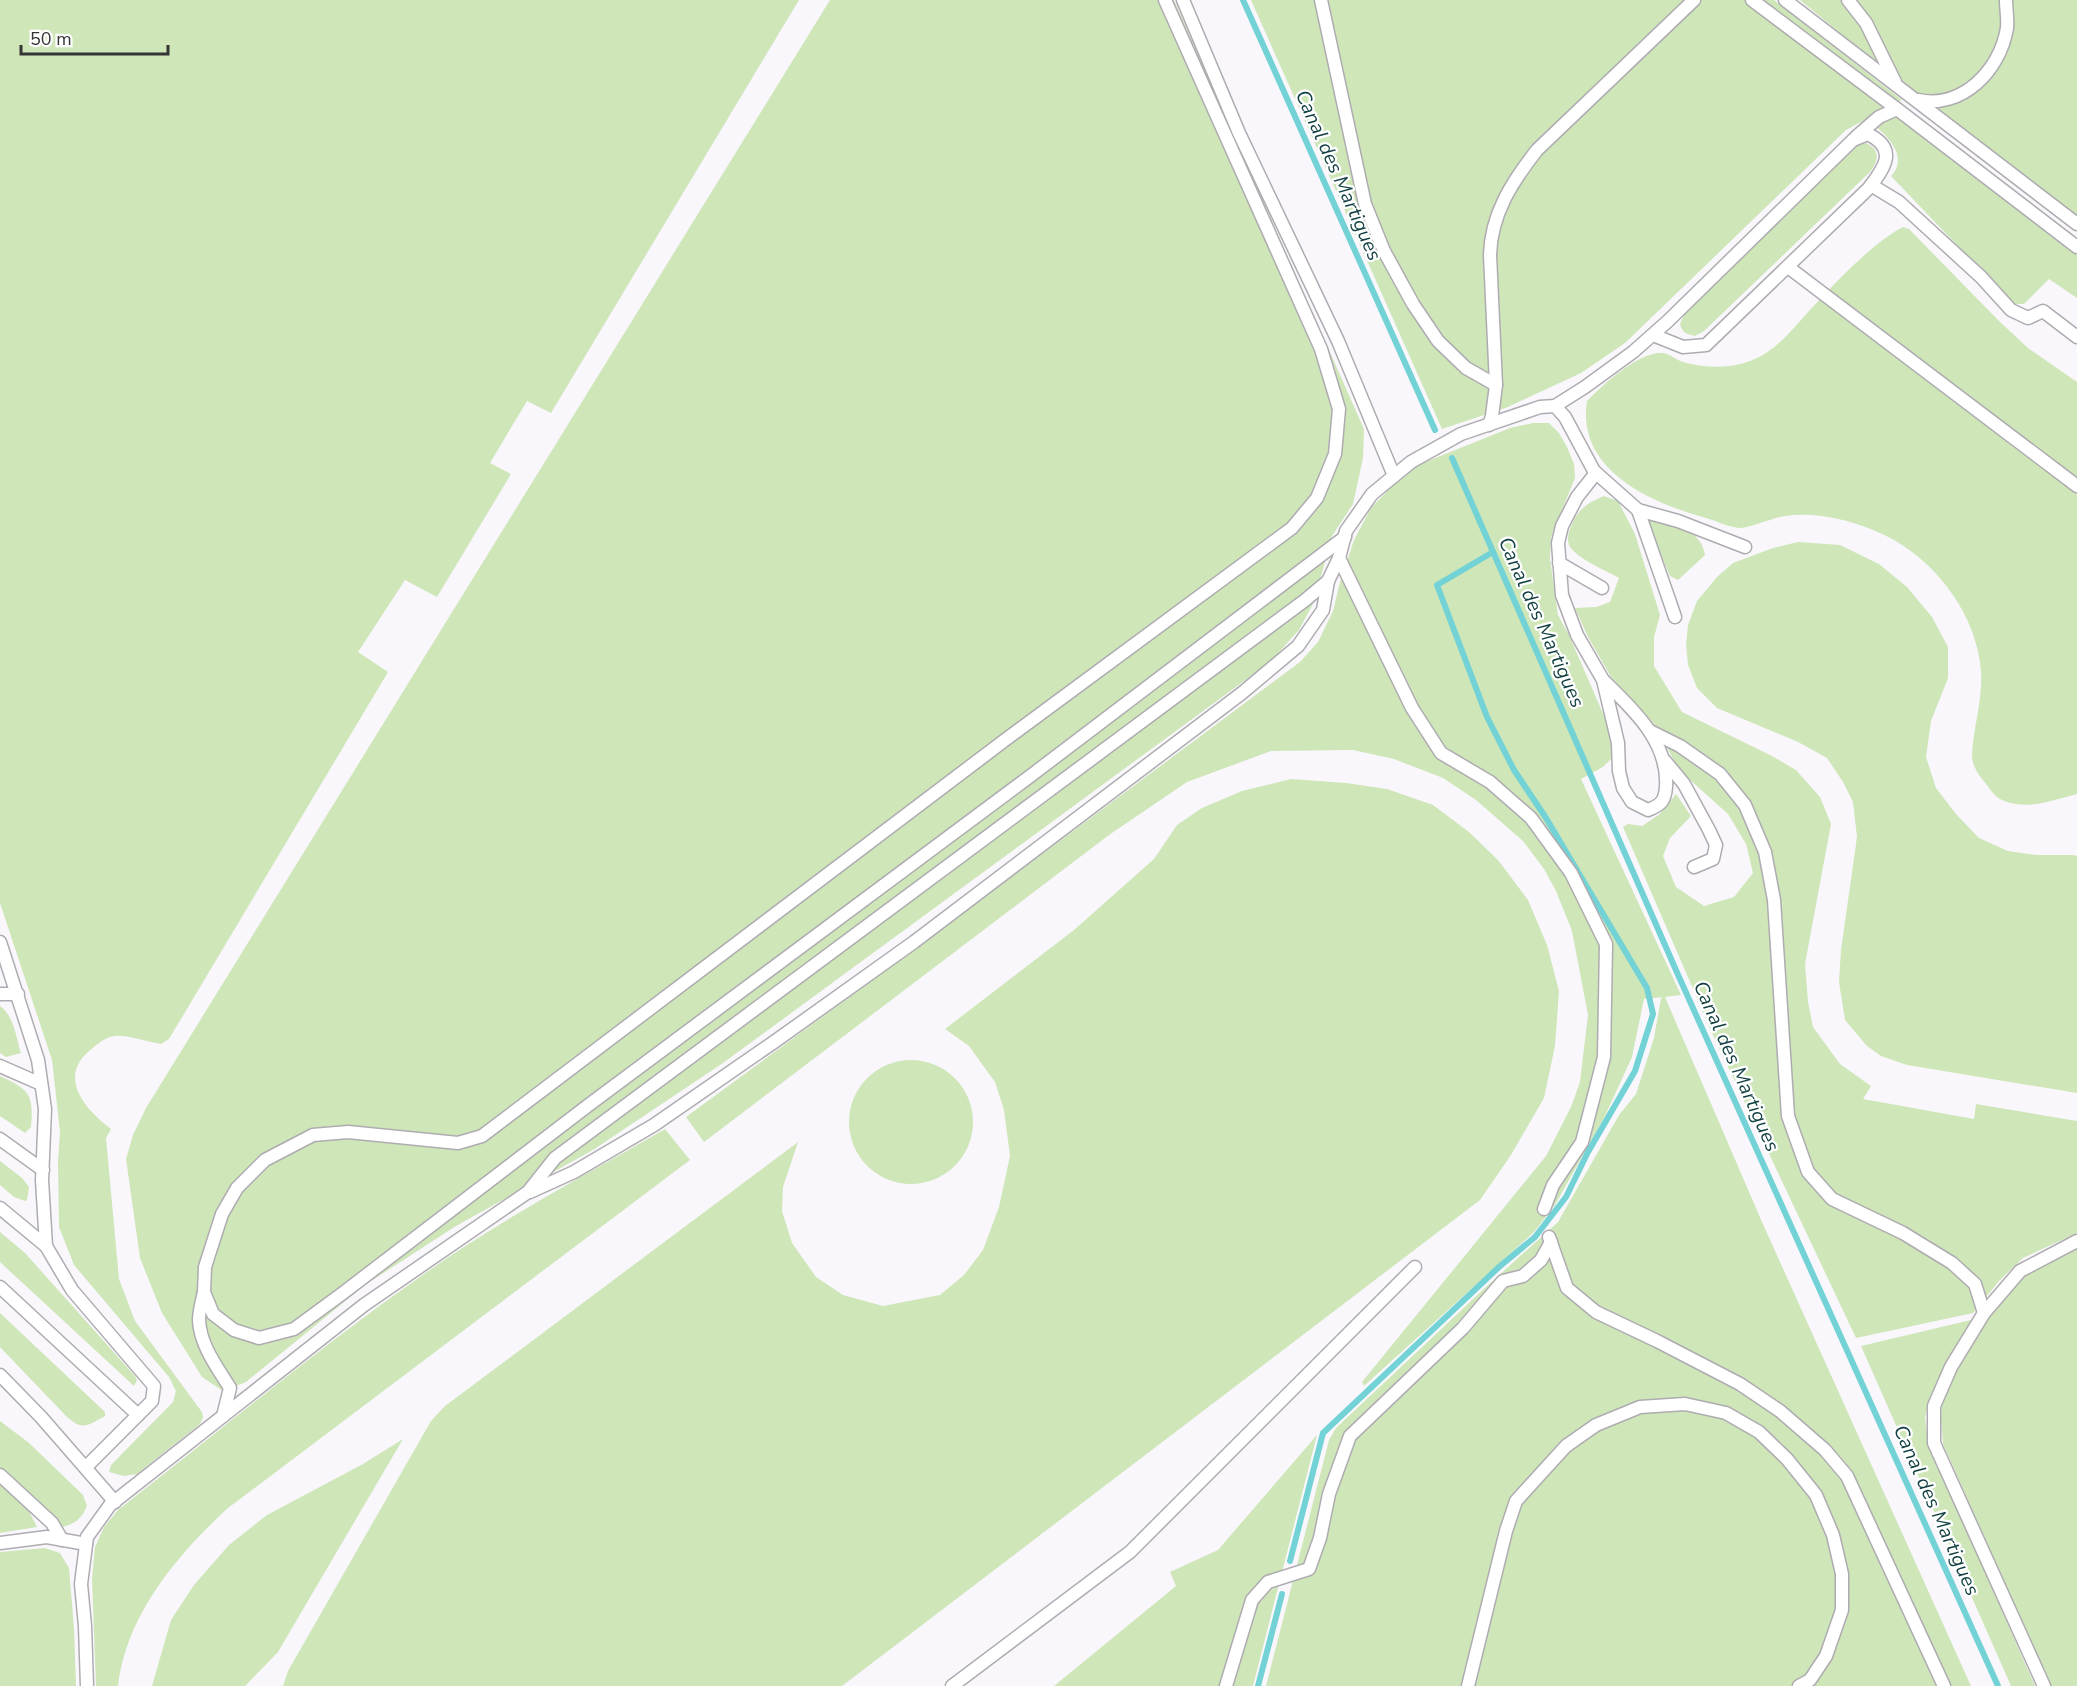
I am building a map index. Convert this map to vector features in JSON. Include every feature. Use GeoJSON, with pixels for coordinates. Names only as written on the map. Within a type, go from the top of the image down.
{"type":"FeatureCollection","features":[{"type":"Feature","properties":{"kind":"lane"},"geometry":{"type":"LineString","coordinates":[[223,1417],[230,1388],[208,1352],[201,1335],[199,1317],[204,1292],[205,1267],[222,1214],[237,1188],[265,1160],[313,1135],[348,1132],[458,1143],[482,1136],[1005,740],[1292,528],[1317,498],[1335,454],[1339,409],[1321,349],[1164,0]]}},
{"type":"Feature","properties":{"kind":"lane"},"geometry":{"type":"LineString","coordinates":[[1183,0],[1239,132],[1338,341],[1394,476]]}},
{"type":"Feature","properties":{"kind":"lane"},"geometry":{"type":"LineString","coordinates":[[1321,0],[1365,204],[1384,251],[1413,304],[1438,341],[1466,368],[1496,385]]}},
{"type":"Feature","properties":{"kind":"lane"},"geometry":{"type":"LineString","coordinates":[[1489,425],[1496,385],[1491,234],[1511,186],[1537,150],[1694,0]]}},
{"type":"Feature","properties":{"kind":"lane"},"geometry":{"type":"LineString","coordinates":[[1752,0],[2077,247]]}},
{"type":"Feature","properties":{"kind":"lane"},"geometry":{"type":"LineString","coordinates":[[1785,0],[2077,224]]}},
{"type":"Feature","properties":{"kind":"lane"},"geometry":{"type":"LineString","coordinates":[[1848,0],[1866,23],[1897,86]]}},
{"type":"Feature","properties":{"kind":"lane"},"geometry":{"type":"LineString","coordinates":[[1914,99],[1931,103],[1953,99],[1975,85],[1995,62],[2007,29],[2006,0]]}},
{"type":"Feature","properties":{"kind":"lane"},"geometry":{"type":"LineString","coordinates":[[87,1686],[81,1584],[86,1544],[87,1537],[110,1505],[364,1305],[528,1192],[574,1172],[654,1125],[774,1042],[914,942],[1242,693],[1298,646],[1323,610],[1328,581],[1339,558],[1346,531],[1372,494],[1411,462],[1461,434],[1540,407],[1555,406],[1594,380],[1653,335],[1866,127],[1897,109]]}},
{"type":"Feature","properties":{"kind":"lane"},"geometry":{"type":"LineString","coordinates":[[1653,335],[1683,347],[1706,345],[1788,267],[1871,185],[1882,171],[1886,149],[1880,140],[1868,134],[1853,140]]}},
{"type":"Feature","properties":{"kind":"lane"},"geometry":{"type":"LineString","coordinates":[[1871,185],[1899,202],[1981,277],[2011,310],[2028,318],[2043,312],[2077,337]]}},
{"type":"Feature","properties":{"kind":"lane"},"geometry":{"type":"LineString","coordinates":[[1788,267],[2077,486]]}},
{"type":"Feature","properties":{"kind":"lane"},"geometry":{"type":"LineString","coordinates":[[1555,406],[1565,417],[1596,473],[1638,510],[1678,521],[1745,547]]}},
{"type":"Feature","properties":{"kind":"lane"},"geometry":{"type":"LineString","coordinates":[[1596,473],[1577,497],[1562,526],[1558,543],[1562,595],[1577,635],[1603,680],[1625,701],[1650,731],[1667,772],[1665,798],[1660,806],[1648,810],[1632,802],[1623,788],[1619,771],[1618,743],[1603,680]]}},
{"type":"Feature","properties":{"kind":"lane"},"geometry":{"type":"LineString","coordinates":[[1638,510],[1675,616]]}},
{"type":"Feature","properties":{"kind":"lane"},"geometry":{"type":"LineString","coordinates":[[204,1292],[213,1314],[234,1330],[259,1338],[294,1329],[1345,537]]}},
{"type":"Feature","properties":{"kind":"lane"},"geometry":{"type":"LineString","coordinates":[[1339,558],[1412,708],[1441,753],[1490,783],[1531,818],[1571,873],[1606,944],[1604,1057],[1582,1142],[1553,1185],[1544,1209]]}},
{"type":"Feature","properties":{"kind":"lane"},"geometry":{"type":"LineString","coordinates":[[1559,563],[1602,588]]}},
{"type":"Feature","properties":{"kind":"lane"},"geometry":{"type":"LineString","coordinates":[[528,1192],[555,1158],[1328,581]]}},
{"type":"Feature","properties":{"kind":"lane"},"geometry":{"type":"LineString","coordinates":[[1650,731],[1680,747],[1720,774],[1745,805],[1765,852],[1774,900],[1788,1116],[1808,1172],[1832,1199],[1903,1233],[1952,1263],[1975,1284],[1984,1313]]}},
{"type":"Feature","properties":{"kind":"lane"},"geometry":{"type":"LineString","coordinates":[[1663,759],[1684,784],[1716,845],[1713,859],[1694,867]]}},
{"type":"Feature","properties":{"kind":"lane"},"geometry":{"type":"LineString","coordinates":[[0,942],[38,1060],[45,1109],[43,1170],[46,1246]]}},
{"type":"Feature","properties":{"kind":"lane"},"geometry":{"type":"LineString","coordinates":[[0,993],[18,994]]}},
{"type":"Feature","properties":{"kind":"lane"},"geometry":{"type":"LineString","coordinates":[[0,1066],[41,1083]]}},
{"type":"Feature","properties":{"kind":"lane"},"geometry":{"type":"LineString","coordinates":[[0,1138],[43,1170]]}},
{"type":"Feature","properties":{"kind":"lane"},"geometry":{"type":"LineString","coordinates":[[0,1208],[46,1246],[72,1290],[154,1386],[152,1401],[86,1467]]}},
{"type":"Feature","properties":{"kind":"lane"},"geometry":{"type":"LineString","coordinates":[[1226,1686],[1252,1600],[1268,1582],[1309,1569],[1320,1538],[1329,1494],[1350,1436],[1463,1328],[1503,1281],[1523,1276],[1541,1260],[1550,1240],[1567,1288],[1596,1312],[1740,1384],[1780,1411],[1825,1450],[1848,1476],[1944,1686]]}},
{"type":"Feature","properties":{"kind":"lane"},"geometry":{"type":"LineString","coordinates":[[2044,1686],[1934,1443],[1934,1406],[1952,1367],[1984,1313],[2020,1271],[2077,1241]]}},
{"type":"Feature","properties":{"kind":"lane"},"geometry":{"type":"LineString","coordinates":[[952,1686],[1130,1552],[1415,1267]]}},
{"type":"Feature","properties":{"kind":"lane"},"geometry":{"type":"LineString","coordinates":[[0,1287],[138,1415]]}},
{"type":"Feature","properties":{"kind":"lane"},"geometry":{"type":"LineString","coordinates":[[0,1375],[86,1467],[115,1502]]}},
{"type":"Feature","properties":{"kind":"lane"},"geometry":{"type":"LineString","coordinates":[[1468,1686],[1506,1531],[1516,1501],[1566,1446],[1596,1425],[1640,1407],[1685,1404],[1726,1413],[1759,1432],[1787,1459],[1816,1495],[1833,1535],[1842,1574],[1842,1610],[1826,1656],[1810,1680],[1799,1686]]}},
{"type":"Feature","properties":{"kind":"lane"},"geometry":{"type":"LineString","coordinates":[[0,1475],[52,1523],[62,1540]]}},
{"type":"Feature","properties":{"kind":"lane"},"geometry":{"type":"LineString","coordinates":[[0,1543],[47,1537],[86,1544]]}},
{"type":"Feature","properties":{"kind":"green space"},"geometry":{"type":"Polygon","coordinates":[[[0,0],[799,0],[551,413],[527,401],[490,463],[511,474],[437,597],[405,580],[358,652],[388,672],[169,1039],[161,1044],[124,1036],[110,1037],[87,1053],[79,1063],[75,1074],[80,1095],[93,1114],[111,1129],[106,1138],[119,1279],[135,1321],[202,1412],[203,1418],[200,1424],[137,1474],[124,1476],[109,1472],[111,1465],[173,1402],[176,1391],[169,1377],[74,1265],[59,1227],[60,1132],[52,1060],[0,903],[0,0]]]}},
{"type":"Feature","properties":{"kind":"green space"},"geometry":{"type":"Polygon","coordinates":[[[830,0],[1174,0],[1364,429],[1363,458],[1353,504],[1332,536],[1314,602],[1299,630],[1270,662],[723,1063],[593,1150],[456,1226],[365,1285],[246,1382],[223,1391],[202,1377],[162,1313],[140,1258],[126,1159],[133,1135],[146,1108],[830,0]]]}},
{"type":"Feature","properties":{"kind":"green space"},"geometry":{"type":"Polygon","coordinates":[[[1251,0],[1774,0],[1902,100],[1846,130],[1625,343],[1581,373],[1508,407],[1442,429],[1251,0]]]}},
{"type":"Feature","properties":{"kind":"green space"},"geometry":{"type":"Polygon","coordinates":[[[1800,0],[2077,0],[2077,218],[1880,66],[1800,0]]]}},
{"type":"Feature","properties":{"kind":"green space"},"geometry":{"type":"Polygon","coordinates":[[[1900,117],[2077,254],[2077,298],[2049,279],[2024,304],[2013,304],[1891,176],[1898,162],[1897,155],[1891,142],[1875,126],[1900,117]]]}},
{"type":"Feature","properties":{"kind":"green space"},"geometry":{"type":"Polygon","coordinates":[[[1866,143],[1874,149],[1877,156],[1871,171],[1704,331],[1695,336],[1687,334],[1680,324],[1685,313],[1851,150],[1866,143]]]}},
{"type":"Feature","properties":{"kind":"green space"},"geometry":{"type":"Polygon","coordinates":[[[1903,227],[1909,229],[2028,348],[2077,382],[2077,794],[2030,805],[2020,805],[1997,797],[1979,775],[1973,764],[1972,756],[1981,693],[1978,651],[1964,613],[1953,595],[1941,579],[1911,551],[1869,528],[1813,515],[1785,516],[1741,528],[1728,526],[1641,493],[1605,464],[1593,446],[1587,425],[1587,401],[1602,386],[1633,363],[1643,357],[1662,353],[1680,361],[1708,366],[1742,364],[1759,357],[1775,347],[1853,265],[1903,227]]]}},
{"type":"Feature","properties":{"kind":"green space"},"geometry":{"type":"Polygon","coordinates":[[[1533,423],[1549,423],[1559,433],[1574,464],[1575,478],[1551,537],[1550,559],[1558,615],[1611,732],[1612,758],[1603,767],[1581,779],[1681,995],[1665,997],[1762,1222],[1971,1686],[1266,1686],[1329,1440],[1336,1428],[1558,1222],[1619,1115],[1636,1094],[1654,1038],[1663,997],[1644,999],[1632,1057],[1605,1116],[1555,1205],[1534,1232],[1364,1386],[1362,1382],[1546,1156],[1571,1107],[1580,1082],[1588,1015],[1572,931],[1556,891],[1544,869],[1523,841],[1476,800],[1443,778],[1394,759],[1353,750],[1271,751],[1187,782],[1109,835],[704,1142],[686,1117],[1300,662],[1318,642],[1333,611],[1354,540],[1371,508],[1413,467],[1510,428],[1533,423]]]}},
{"type":"Feature","properties":{"kind":"green space"},"geometry":{"type":"Polygon","coordinates":[[[1604,496],[1618,501],[1635,534],[1660,615],[1654,637],[1654,666],[1682,712],[1796,770],[1820,797],[1831,824],[1805,964],[1808,1002],[1813,1027],[1840,1064],[1871,1086],[1863,1099],[1974,1119],[1976,1104],[2077,1121],[2077,1233],[2023,1258],[2000,1280],[1973,1313],[1856,1338],[1713,1035],[1623,827],[1628,824],[1642,826],[1660,814],[1676,794],[1691,816],[1670,838],[1663,856],[1676,887],[1704,906],[1734,897],[1753,873],[1746,844],[1728,814],[1679,770],[1655,725],[1611,677],[1588,637],[1575,608],[1596,607],[1610,602],[1619,578],[1578,555],[1568,542],[1570,530],[1578,513],[1590,503],[1604,496]]]}},
{"type":"Feature","properties":{"kind":"green space"},"geometry":{"type":"Polygon","coordinates":[[[1650,519],[1686,530],[1693,534],[1703,546],[1705,555],[1678,580],[1670,576],[1648,524],[1650,519]]]}},
{"type":"Feature","properties":{"kind":"green space"},"geometry":{"type":"Polygon","coordinates":[[[1798,542],[1840,545],[1879,564],[1907,587],[1932,617],[1948,647],[1948,678],[1931,721],[1926,757],[1936,788],[1956,814],[1979,838],[2008,851],[2036,855],[2077,856],[2077,1093],[1907,1065],[1881,1056],[1867,1046],[1845,1020],[1839,982],[1841,950],[1857,837],[1853,802],[1827,758],[1798,742],[1717,708],[1697,688],[1688,665],[1686,645],[1688,625],[1697,601],[1717,577],[1733,563],[1773,548],[1798,542]]]}},
{"type":"Feature","properties":{"kind":"green space"},"geometry":{"type":"Polygon","coordinates":[[[1291,779],[1387,789],[1433,805],[1469,832],[1498,860],[1528,900],[1547,945],[1559,991],[1555,1046],[1544,1098],[1511,1155],[1480,1200],[842,1686],[283,1686],[288,1671],[431,1421],[445,1406],[798,1142],[783,1187],[782,1211],[792,1243],[816,1277],[843,1295],[883,1306],[940,1295],[964,1275],[983,1250],[999,1207],[1010,1156],[1004,1110],[995,1082],[969,1046],[945,1029],[1074,930],[1154,859],[1177,825],[1202,808],[1242,791],[1291,779]]]}},
{"type":"Feature","properties":{"kind":"green space"},"geometry":{"type":"Polygon","coordinates":[[[0,1006],[11,1021],[21,1053],[6,1057],[0,1053],[0,1006]]]}},
{"type":"Feature","properties":{"kind":"green space"},"geometry":{"type":"Polygon","coordinates":[[[911,1060],[935,1065],[955,1078],[968,1098],[973,1122],[968,1146],[955,1166],[935,1179],[911,1184],[887,1179],[867,1166],[854,1146],[849,1122],[854,1098],[867,1078],[887,1065],[911,1060]]]}},
{"type":"Feature","properties":{"kind":"green space"},"geometry":{"type":"Polygon","coordinates":[[[0,1076],[23,1089],[30,1099],[31,1127],[25,1133],[0,1116],[0,1076]]]}},
{"type":"Feature","properties":{"kind":"green space"},"geometry":{"type":"Polygon","coordinates":[[[665,1129],[690,1160],[228,1508],[190,1546],[157,1588],[131,1635],[118,1686],[96,1686],[92,1579],[95,1547],[104,1527],[118,1510],[307,1360],[424,1274],[512,1217],[665,1129]]]}},
{"type":"Feature","properties":{"kind":"green space"},"geometry":{"type":"Polygon","coordinates":[[[0,1161],[22,1178],[29,1187],[27,1200],[14,1197],[0,1185],[0,1161]]]}},
{"type":"Feature","properties":{"kind":"green space"},"geometry":{"type":"Polygon","coordinates":[[[0,1232],[25,1253],[135,1376],[137,1380],[134,1386],[0,1262],[0,1232]]]}},
{"type":"Feature","properties":{"kind":"green space"},"geometry":{"type":"Polygon","coordinates":[[[2077,1246],[2077,1686],[2051,1686],[1943,1444],[1941,1418],[1943,1396],[1985,1319],[2023,1275],[2077,1246]]]}},
{"type":"Feature","properties":{"kind":"green space"},"geometry":{"type":"Polygon","coordinates":[[[0,1313],[105,1412],[105,1416],[81,1425],[66,1416],[0,1347],[0,1313]]]}},
{"type":"Feature","properties":{"kind":"green space"},"geometry":{"type":"Polygon","coordinates":[[[1971,1320],[1928,1403],[1925,1418],[1928,1443],[2035,1686],[2011,1686],[1861,1346],[1971,1320]]]}},
{"type":"Feature","properties":{"kind":"green space"},"geometry":{"type":"Polygon","coordinates":[[[0,1421],[29,1443],[83,1495],[87,1506],[78,1520],[63,1527],[0,1474],[0,1421]]]}},
{"type":"Feature","properties":{"kind":"green space"},"geometry":{"type":"Polygon","coordinates":[[[1317,1435],[1253,1686],[1054,1686],[1176,1586],[1170,1572],[1218,1550],[1317,1435]]]}},
{"type":"Feature","properties":{"kind":"green space"},"geometry":{"type":"Polygon","coordinates":[[[403,1439],[278,1652],[245,1686],[152,1686],[171,1620],[194,1585],[229,1545],[267,1515],[363,1464],[403,1439]]]}},
{"type":"Feature","properties":{"kind":"green space"},"geometry":{"type":"Polygon","coordinates":[[[0,1482],[25,1503],[37,1527],[0,1533],[0,1482]]]}},
{"type":"Feature","properties":{"kind":"green space"},"geometry":{"type":"Polygon","coordinates":[[[45,1548],[60,1553],[69,1568],[76,1686],[0,1686],[0,1552],[45,1548]]]}},
{"type":"Feature","properties":{"kind":"waterway","name":"Canal des Martigues"},"geometry":{"type":"LineString","coordinates":[[1243,0],[1435,430]]}},
{"type":"Feature","properties":{"kind":"waterway","name":"Canal des Martigues"},"geometry":{"type":"LineString","coordinates":[[1452,458],[1679,977],[1998,1686]]}},
{"type":"Feature","properties":{"kind":"waterway"},"geometry":{"type":"LineString","coordinates":[[1290,1561],[1323,1433],[1499,1267],[1535,1237],[1566,1197],[1588,1152],[1635,1071],[1653,1014],[1647,988],[1546,818],[1514,770],[1487,717],[1437,585],[1493,552]]}},
{"type":"Feature","properties":{"kind":"waterway"},"geometry":{"type":"LineString","coordinates":[[1258,1686],[1282,1594]]}}]}
